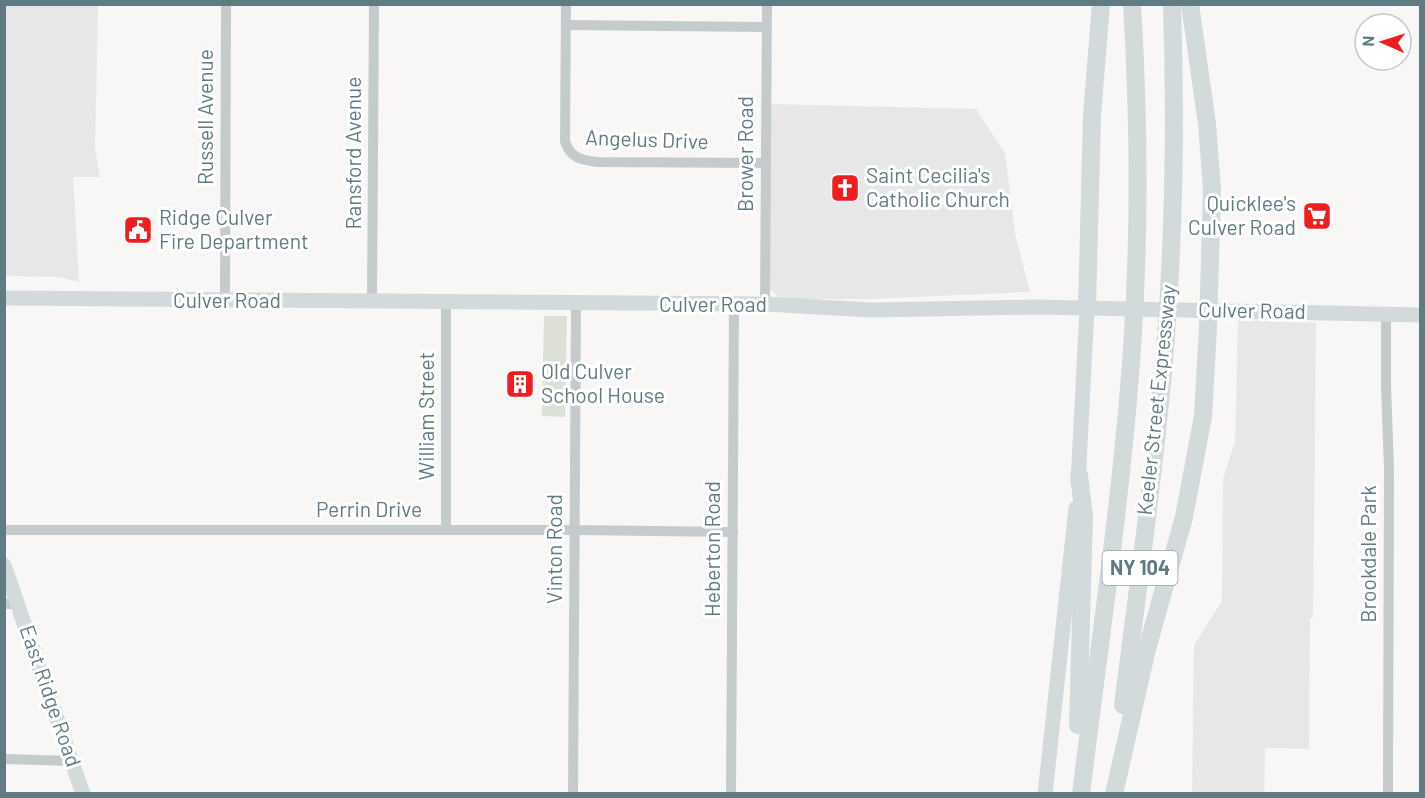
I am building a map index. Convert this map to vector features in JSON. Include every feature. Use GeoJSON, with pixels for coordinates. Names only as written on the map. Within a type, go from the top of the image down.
{"type":"FeatureCollection","features":[{"type":"Feature","properties":{"kind":"highway"},"geometry":{"type":"LineString","coordinates":[[1087,308],[1091,134],[1101,4]]}},
{"type":"Feature","properties":{"kind":"highway","name":"Keeler Street Expressway"},"geometry":{"type":"LineString","coordinates":[[1081,794],[1123,444],[1132,345],[1136,271],[1137,157],[1132,4]]}},
{"type":"Feature","properties":{"kind":"highway","name":"Keeler Street Expressway"},"geometry":{"type":"LineString","coordinates":[[1113,794],[1155,448],[1165,343],[1174,142],[1172,4]]}},
{"type":"Feature","properties":{"kind":"highway"},"geometry":{"type":"LineString","coordinates":[[1113,794],[1147,650],[1180,531],[1195,466],[1203,416],[1209,310],[1211,169],[1190,4]]}},
{"type":"Feature","properties":{"kind":"highway"},"geometry":{"type":"LineString","coordinates":[[1074,794],[1080,686],[1084,516],[1079,475]]}},
{"type":"Feature","properties":{"kind":"main road","name":"Culver Road"},"geometry":{"type":"LineString","coordinates":[[4,298],[765,304],[872,310],[1024,307],[1420,315]]}},
{"type":"Feature","properties":{"kind":"main road"},"geometry":{"type":"LineString","coordinates":[[1046,794],[1079,475],[1087,308]]}},
{"type":"Feature","properties":{"kind":"main road","name":"East Ridge Road"},"geometry":{"type":"LineString","coordinates":[[4,565],[11,604],[83,794]]}},
{"type":"Feature","properties":{"kind":"street","name":"Russell Avenue"},"geometry":{"type":"LineString","coordinates":[[225,301],[226,4]]}},
{"type":"Feature","properties":{"kind":"street","name":"Ransford Avenue"},"geometry":{"type":"LineString","coordinates":[[372,301],[374,4]]}},
{"type":"Feature","properties":{"kind":"street","name":"Angelus Drive"},"geometry":{"type":"LineString","coordinates":[[566,4],[565,141],[567,148],[576,157],[597,162],[766,163]]}},
{"type":"Feature","properties":{"kind":"street","name":"Brower Road"},"geometry":{"type":"LineString","coordinates":[[765,304],[766,4]]}},
{"type":"Feature","properties":{"kind":"street"},"geometry":{"type":"LineString","coordinates":[[566,25],[766,27]]}},
{"type":"Feature","properties":{"kind":"street","name":"William Street"},"geometry":{"type":"LineString","coordinates":[[446,303],[446,530]]}},
{"type":"Feature","properties":{"kind":"street","name":"Vinton Road"},"geometry":{"type":"LineString","coordinates":[[573,794],[576,304]]}},
{"type":"Feature","properties":{"kind":"street","name":"Heberton Road"},"geometry":{"type":"LineString","coordinates":[[731,794],[734,304]]}},
{"type":"Feature","properties":{"kind":"street","name":"Brookdale Park"},"geometry":{"type":"LineString","coordinates":[[1386,315],[1389,454],[1388,794]]}},
{"type":"Feature","properties":{"kind":"street","name":"Perrin Drive"},"geometry":{"type":"LineString","coordinates":[[4,530],[733,532]]}},
{"type":"Feature","properties":{"kind":"street"},"geometry":{"type":"LineString","coordinates":[[4,759],[72,760]]}},
{"type":"Feature","properties":{"kind":"shaded area"},"geometry":{"type":"Polygon","coordinates":[[[5,4],[98,5],[95,149],[100,177],[73,177],[79,282],[59,277],[5,276],[5,4]]]}},
{"type":"Feature","properties":{"kind":"shaded area"},"geometry":{"type":"Polygon","coordinates":[[[770,104],[976,109],[1005,153],[1015,233],[1030,292],[869,299],[783,299],[778,297],[770,289],[770,104]]]}},
{"type":"Feature","properties":{"kind":"shaded area"},"geometry":{"type":"Polygon","coordinates":[[[544,316],[567,316],[565,417],[542,416],[544,316]]]}},
{"type":"Feature","properties":{"kind":"shaded area"},"geometry":{"type":"Polygon","coordinates":[[[1238,320],[1316,323],[1313,618],[1310,618],[1309,749],[1265,748],[1264,793],[1192,793],[1194,645],[1222,601],[1223,479],[1235,442],[1238,320]]]}},
{"type":"Feature","properties":{"kind":"place","name":"Saint Cecilia's Catholic Church"},"geometry":{"type":"Point","coordinates":[845,188]}},
{"type":"Feature","properties":{"kind":"place","name":"Quicklee's Culver Road"},"geometry":{"type":"Point","coordinates":[1317,216]}},
{"type":"Feature","properties":{"kind":"place","name":"Ridge Culver Fire Department"},"geometry":{"type":"Point","coordinates":[138,230]}},
{"type":"Feature","properties":{"kind":"place","name":"Old Culver School House"},"geometry":{"type":"Point","coordinates":[520,384]}}]}
